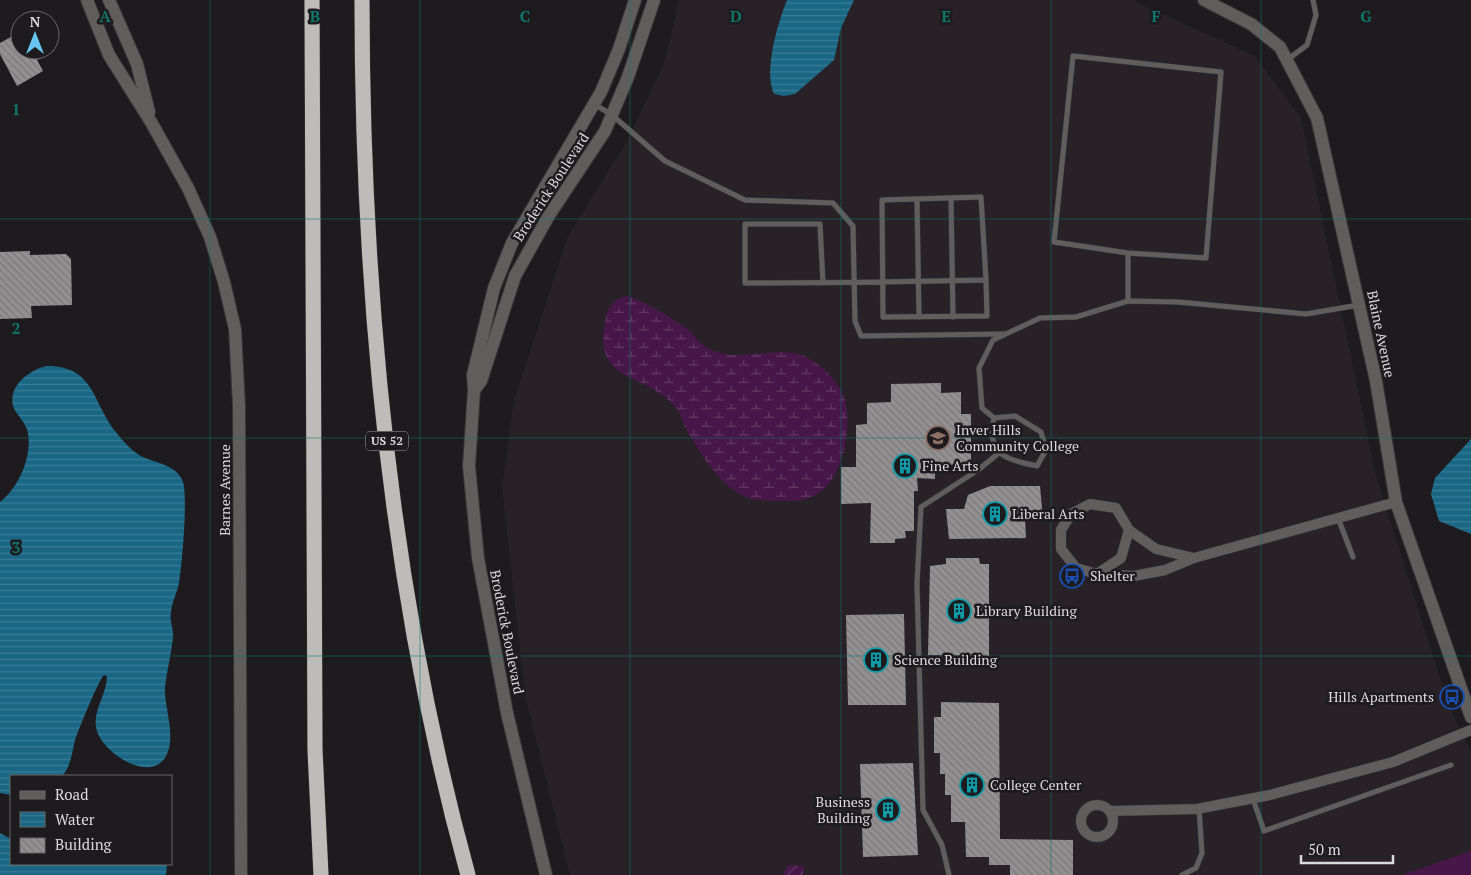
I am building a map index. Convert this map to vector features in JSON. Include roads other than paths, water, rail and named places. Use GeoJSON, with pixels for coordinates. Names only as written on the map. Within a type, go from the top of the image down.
{"type":"FeatureCollection","features":[{"type":"Feature","properties":{"kind":"highway"},"geometry":{"type":"LineString","coordinates":[[312,0],[315,750],[321,875]]}},
{"type":"Feature","properties":{"kind":"highway","name":"US 52"},"geometry":{"type":"LineString","coordinates":[[362,0],[366,214],[385,425],[411,617],[436,744],[468,875]]}},
{"type":"Feature","properties":{"kind":"street"},"geometry":{"type":"LineString","coordinates":[[87,0],[109,55],[151,122]]}},
{"type":"Feature","properties":{"kind":"street"},"geometry":{"type":"LineString","coordinates":[[109,0],[137,64],[151,122]]}},
{"type":"Feature","properties":{"kind":"street","name":"Broderick Boulevard"},"geometry":{"type":"LineString","coordinates":[[546,875],[507,713],[478,558],[469,466],[474,390],[473,375],[501,268],[512,243],[594,104],[619,49],[635,0]]}},
{"type":"Feature","properties":{"kind":"street","name":"Broderick Boulevard"},"geometry":{"type":"LineString","coordinates":[[474,390],[481,381],[506,299],[525,255],[605,130],[644,36],[654,0]]}},
{"type":"Feature","properties":{"kind":"street","name":"Blaine Avenue"},"geometry":{"type":"LineString","coordinates":[[1204,0],[1251,24],[1280,47],[1317,118],[1376,381],[1396,502],[1471,717]]}},
{"type":"Feature","properties":{"kind":"street","name":"Barnes Avenue"},"geometry":{"type":"LineString","coordinates":[[151,122],[188,188],[210,237],[226,290],[237,348],[241,875]]}},
{"type":"Feature","properties":{"kind":"street"},"geometry":{"type":"LineString","coordinates":[[1194,558],[1156,549],[1129,530],[1116,508],[1090,504],[1071,514],[1061,530],[1061,549],[1076,568],[1098,574],[1134,576],[1165,570],[1194,558],[1396,502]]}},
{"type":"Feature","properties":{"kind":"street"},"geometry":{"type":"LineString","coordinates":[[1098,574],[1121,558],[1129,530]]}},
{"type":"Feature","properties":{"kind":"street"},"geometry":{"type":"LineString","coordinates":[[1110,811],[1200,809],[1253,799],[1394,762],[1471,730]]}},
{"type":"Feature","properties":{"kind":"lane"},"geometry":{"type":"LineString","coordinates":[[1287,60],[1308,46],[1316,15],[1313,0]]}},
{"type":"Feature","properties":{"kind":"lane"},"geometry":{"type":"LineString","coordinates":[[1073,56],[1221,72],[1206,258],[1128,253],[1054,242],[1073,56]]}},
{"type":"Feature","properties":{"kind":"lane"},"geometry":{"type":"LineString","coordinates":[[594,104],[612,115],[664,161],[745,200],[833,203],[853,226],[855,321],[861,336],[1007,334]]}},
{"type":"Feature","properties":{"kind":"lane"},"geometry":{"type":"LineString","coordinates":[[981,197],[987,316],[883,318],[882,200],[951,198],[981,197]]}},
{"type":"Feature","properties":{"kind":"lane"},"geometry":{"type":"LineString","coordinates":[[951,198],[953,317]]}},
{"type":"Feature","properties":{"kind":"lane"},"geometry":{"type":"LineString","coordinates":[[918,200],[919,317]]}},
{"type":"Feature","properties":{"kind":"lane"},"geometry":{"type":"LineString","coordinates":[[823,283],[820,224],[745,224],[745,283],[823,283],[854,283],[986,280]]}},
{"type":"Feature","properties":{"kind":"lane"},"geometry":{"type":"LineString","coordinates":[[1128,253],[1128,301]]}},
{"type":"Feature","properties":{"kind":"lane"},"geometry":{"type":"LineString","coordinates":[[994,418],[990,436],[999,453],[1012,461],[1037,466],[1046,450],[1041,432],[1015,416],[994,418],[982,408],[979,368],[993,340],[1040,318],[1076,317],[1128,301],[1178,302],[1306,314],[1359,305]]}},
{"type":"Feature","properties":{"kind":"lane"},"geometry":{"type":"LineString","coordinates":[[950,875],[942,846],[923,810],[917,584],[921,507],[978,470],[999,453]]}},
{"type":"Feature","properties":{"kind":"lane"},"geometry":{"type":"LineString","coordinates":[[1338,518],[1353,556]]}},
{"type":"Feature","properties":{"kind":"lane"},"geometry":{"type":"LineString","coordinates":[[1253,799],[1264,831],[1451,765]]}},
{"type":"Feature","properties":{"kind":"lane"},"geometry":{"type":"LineString","coordinates":[[1182,875],[1196,868],[1202,853],[1200,809]]}},
{"type":"Feature","properties":{"kind":"water"},"geometry":{"type":"Polygon","coordinates":[[[787,0],[854,0],[841,28],[834,60],[795,94],[784,96],[774,94],[770,73],[776,34],[787,0]]]}},
{"type":"Feature","properties":{"kind":"water"},"geometry":{"type":"Polygon","coordinates":[[[47,366],[62,368],[74,372],[83,379],[90,387],[107,420],[126,444],[139,455],[176,471],[183,482],[185,516],[183,547],[179,583],[172,605],[171,622],[173,638],[165,687],[170,738],[167,754],[160,763],[150,767],[127,762],[106,746],[99,736],[96,727],[96,714],[106,683],[107,676],[104,675],[80,726],[69,764],[63,775],[10,775],[10,795],[0,793],[0,502],[7,496],[18,480],[23,471],[28,452],[28,433],[13,406],[12,398],[14,391],[22,379],[47,366]]]}},
{"type":"Feature","properties":{"kind":"water"},"geometry":{"type":"Polygon","coordinates":[[[1471,439],[1471,534],[1439,521],[1431,494],[1435,478],[1471,439]]]}},
{"type":"Feature","properties":{"kind":"water"},"geometry":{"type":"Polygon","coordinates":[[[0,833],[10,838],[10,865],[167,865],[166,875],[0,875],[0,833]]]}},
{"type":"Feature","properties":{"kind":"place","name":"Inver Hills Community College"},"geometry":{"type":"Point","coordinates":[938,438]}},
{"type":"Feature","properties":{"kind":"place","name":"Fine Arts"},"geometry":{"type":"Point","coordinates":[905,466]}},
{"type":"Feature","properties":{"kind":"place","name":"Liberal Arts"},"geometry":{"type":"Point","coordinates":[995,514]}},
{"type":"Feature","properties":{"kind":"place","name":"Shelter"},"geometry":{"type":"Point","coordinates":[1072,576]}},
{"type":"Feature","properties":{"kind":"place","name":"Library Building"},"geometry":{"type":"Point","coordinates":[959,611]}},
{"type":"Feature","properties":{"kind":"place","name":"Science Building"},"geometry":{"type":"Point","coordinates":[876,660]}},
{"type":"Feature","properties":{"kind":"place","name":"Hills Apartments"},"geometry":{"type":"Point","coordinates":[1452,697]}},
{"type":"Feature","properties":{"kind":"place","name":"College Center"},"geometry":{"type":"Point","coordinates":[972,785]}},
{"type":"Feature","properties":{"kind":"place","name":"Business Building"},"geometry":{"type":"Point","coordinates":[888,810]}}]}
